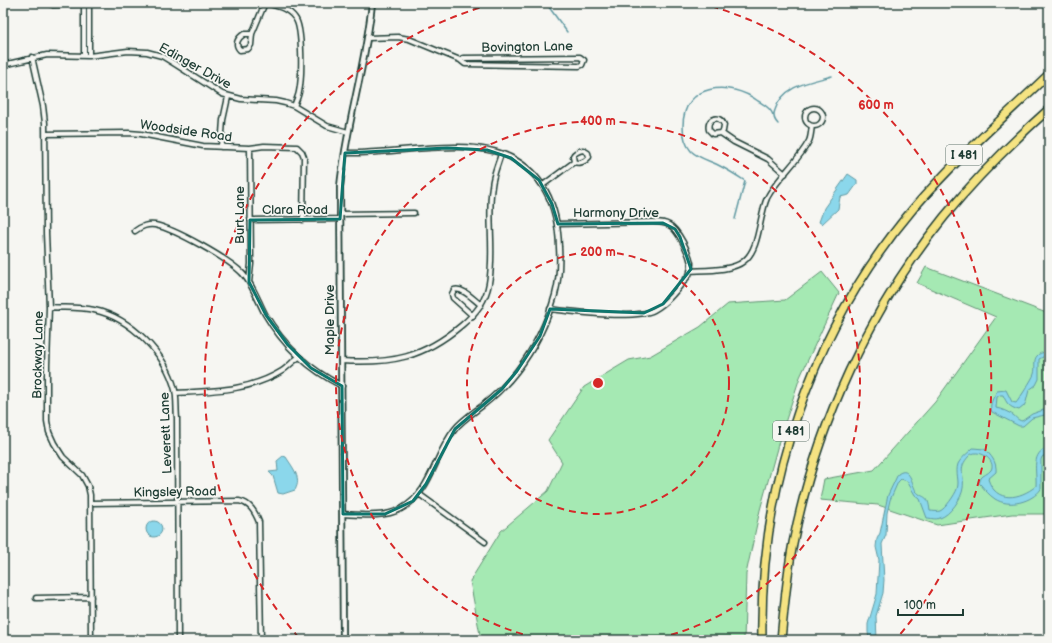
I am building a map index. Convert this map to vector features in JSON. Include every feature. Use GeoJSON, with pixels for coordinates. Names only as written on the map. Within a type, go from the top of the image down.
{"type":"FeatureCollection","features":[{"type":"Feature","properties":{"kind":"highway","name":"I 481"},"geometry":{"type":"LineString","coordinates":[[762,640],[764,562],[776,491],[784,455],[796,416],[819,357],[861,280],[886,243],[912,210],[944,175],[1049,74]]}},
{"type":"Feature","properties":{"kind":"highway","name":"I 481"},"geometry":{"type":"LineString","coordinates":[[781,640],[793,543],[814,465],[836,403],[866,338],[895,287],[944,217],[988,167],[1049,109]]}},
{"type":"Feature","properties":{"kind":"street"},"geometry":{"type":"LineString","coordinates":[[48,3],[53,5],[111,3]]}},
{"type":"Feature","properties":{"kind":"street"},"geometry":{"type":"LineString","coordinates":[[252,34],[244,34],[238,38],[237,45],[240,50],[248,49],[251,45],[252,34],[265,3],[283,8],[295,17],[299,23],[300,81],[299,92],[294,106]]}},
{"type":"Feature","properties":{"kind":"street","name":"Maple Drive"},"geometry":{"type":"LineString","coordinates":[[343,640],[340,187],[344,153],[368,38],[372,3]]}},
{"type":"Feature","properties":{"kind":"street"},"geometry":{"type":"LineString","coordinates":[[84,4],[84,56]]}},
{"type":"Feature","properties":{"kind":"street"},"geometry":{"type":"LineString","coordinates":[[89,4],[89,56]]}},
{"type":"Feature","properties":{"kind":"street","name":"Bovington Lane"},"geometry":{"type":"LineString","coordinates":[[368,38],[398,37],[409,39],[460,60],[465,64],[579,66],[582,65],[584,60],[580,56],[463,58],[460,60]]}},
{"type":"Feature","properties":{"kind":"street","name":"Edinger Drive"},"geometry":{"type":"LineString","coordinates":[[3,65],[32,57],[52,55],[89,56],[128,52],[153,53],[175,64],[222,94],[241,100],[276,101],[294,106],[327,126],[348,132]]}},
{"type":"Feature","properties":{"kind":"street","name":"Brockway Lane"},"geometry":{"type":"LineString","coordinates":[[32,57],[43,106],[45,134],[49,307],[47,421],[49,432],[60,453],[82,475],[88,486],[90,503],[91,640]]}},
{"type":"Feature","properties":{"kind":"street"},"geometry":{"type":"LineString","coordinates":[[499,64],[500,58]]}},
{"type":"Feature","properties":{"kind":"street"},"geometry":{"type":"LineString","coordinates":[[221,147],[223,120],[228,96]]}},
{"type":"Feature","properties":{"kind":"street"},"geometry":{"type":"LineString","coordinates":[[815,108],[821,112],[822,118],[818,125],[812,126],[807,123],[805,115],[809,109],[815,108]]}},
{"type":"Feature","properties":{"kind":"street"},"geometry":{"type":"LineString","coordinates":[[721,133],[724,125],[722,120],[717,118],[711,120],[708,127],[711,132],[716,134],[721,133],[734,142],[768,158],[785,174]]}},
{"type":"Feature","properties":{"kind":"street"},"geometry":{"type":"LineString","coordinates":[[550,309],[594,314],[644,313],[663,304],[689,275],[690,271],[736,266],[745,261],[754,248],[767,199],[810,140],[812,126]]}},
{"type":"Feature","properties":{"kind":"street","name":"Woodside Road"},"geometry":{"type":"LineString","coordinates":[[45,134],[129,133],[203,146],[250,148],[264,146],[297,147],[302,152],[304,157],[304,220]]}},
{"type":"Feature","properties":{"kind":"street","name":"Burt Lane"},"geometry":{"type":"LineString","coordinates":[[249,282],[251,264],[250,148]]}},
{"type":"Feature","properties":{"kind":"street"},"geometry":{"type":"LineString","coordinates":[[343,514],[385,514],[396,511],[413,501],[419,494],[426,484],[442,450],[455,429],[502,389],[521,365],[540,336],[555,294],[560,257],[558,224],[552,204],[543,185],[525,167],[511,158],[487,150],[473,148],[393,150],[363,154],[344,153]]}},
{"type":"Feature","properties":{"kind":"street"},"geometry":{"type":"LineString","coordinates":[[341,361],[385,362],[417,354],[435,345],[473,316],[486,295],[489,282],[492,184],[501,154]]}},
{"type":"Feature","properties":{"kind":"street"},"geometry":{"type":"LineString","coordinates":[[543,185],[574,162]]}},
{"type":"Feature","properties":{"kind":"street","name":"Clara Road"},"geometry":{"type":"LineString","coordinates":[[250,220],[304,220],[414,213]]}},
{"type":"Feature","properties":{"kind":"street","name":"Harmony Drive"},"geometry":{"type":"LineString","coordinates":[[558,224],[653,222],[670,225],[675,229],[680,237],[691,262],[690,271]]}},
{"type":"Feature","properties":{"kind":"street"},"geometry":{"type":"LineString","coordinates":[[135,231],[141,226],[155,225],[196,242],[236,267],[249,282],[266,315],[288,345],[311,368],[342,386]]}},
{"type":"Feature","properties":{"kind":"street"},"geometry":{"type":"LineString","coordinates":[[473,316],[452,298],[454,290],[458,289],[463,291],[481,305]]}},
{"type":"Feature","properties":{"kind":"street","name":"Leverett Lane"},"geometry":{"type":"LineString","coordinates":[[49,307],[95,310],[114,317],[132,328],[151,345],[161,359],[170,377],[176,393],[178,640]]}},
{"type":"Feature","properties":{"kind":"street"},"geometry":{"type":"LineString","coordinates":[[176,393],[216,391],[255,383],[282,371],[299,357]]}},
{"type":"Feature","properties":{"kind":"street"},"geometry":{"type":"LineString","coordinates":[[419,494],[485,542]]}},
{"type":"Feature","properties":{"kind":"street","name":"Kingsley Road"},"geometry":{"type":"LineString","coordinates":[[90,503],[239,501],[246,503],[255,513],[259,522],[261,640]]}},
{"type":"Feature","properties":{"kind":"street"},"geometry":{"type":"LineString","coordinates":[[36,598],[91,597]]}},
{"type":"Feature","properties":{"kind":"highlighted area"},"geometry":{"type":"Polygon","coordinates":[[[447,148],[487,150],[511,158],[539,180],[552,204],[558,224],[663,223],[675,229],[680,237],[691,269],[663,304],[644,313],[550,309],[540,336],[517,371],[502,389],[455,429],[426,484],[413,501],[385,514],[343,514],[342,386],[311,368],[288,345],[266,315],[249,282],[250,220],[340,219],[345,153],[447,148]]]}},
{"type":"Feature","properties":{"kind":"green space"},"geometry":{"type":"Polygon","coordinates":[[[926,267],[1049,314],[1049,514],[1012,514],[937,525],[878,505],[820,500],[824,479],[874,470],[935,402],[996,317],[917,283],[926,267]]]}},
{"type":"Feature","properties":{"kind":"green space"},"geometry":{"type":"Polygon","coordinates":[[[822,272],[839,293],[800,377],[779,441],[760,510],[746,574],[744,640],[481,640],[470,581],[501,531],[548,491],[562,462],[548,440],[584,387],[629,360],[650,356],[700,327],[728,304],[785,300],[822,272]]]}},
{"type":"Feature","properties":{"kind":"water"},"geometry":{"type":"Polygon","coordinates":[[[848,174],[857,180],[857,184],[849,195],[840,197],[838,209],[822,224],[819,222],[824,208],[848,174]]]}},
{"type":"Feature","properties":{"kind":"water"},"geometry":{"type":"Polygon","coordinates":[[[1049,352],[1049,359],[1045,356],[1039,359],[1039,379],[1036,385],[1029,390],[1024,406],[1019,410],[1013,408],[1007,403],[1003,395],[1000,395],[997,397],[996,408],[1013,415],[1022,421],[1032,414],[1049,408],[1049,414],[1032,418],[1023,426],[1019,426],[992,412],[991,404],[997,391],[1006,390],[1012,402],[1016,403],[1035,372],[1036,358],[1039,354],[1049,352]]]}},
{"type":"Feature","properties":{"kind":"water"},"geometry":{"type":"Polygon","coordinates":[[[1049,447],[1049,453],[1042,457],[1041,460],[1041,489],[1037,494],[1020,502],[1001,502],[986,491],[979,483],[981,478],[991,470],[992,466],[989,459],[977,453],[969,456],[963,465],[963,488],[958,501],[948,513],[940,518],[927,518],[920,499],[915,495],[907,481],[901,479],[898,482],[890,500],[887,513],[886,535],[882,544],[884,580],[883,593],[876,616],[877,640],[869,640],[868,624],[877,594],[879,560],[876,547],[877,539],[880,533],[888,495],[898,474],[905,472],[908,474],[916,491],[927,499],[930,511],[939,511],[947,505],[956,492],[958,486],[958,464],[973,448],[984,449],[991,456],[996,465],[996,472],[988,479],[992,487],[997,492],[1002,496],[1009,497],[1023,494],[1036,486],[1037,458],[1039,453],[1049,447]]]}},
{"type":"Feature","properties":{"kind":"water"},"geometry":{"type":"Polygon","coordinates":[[[283,456],[286,457],[294,469],[298,481],[295,490],[283,494],[278,493],[273,476],[269,472],[278,471],[277,461],[283,456]]]}},
{"type":"Feature","properties":{"kind":"water"},"geometry":{"type":"Polygon","coordinates":[[[151,521],[157,521],[162,526],[160,535],[157,537],[151,537],[146,532],[146,526],[151,521]]]}},
{"type":"Feature","properties":{"kind":"waterway"},"geometry":{"type":"LineString","coordinates":[[546,3],[567,32]]}},
{"type":"Feature","properties":{"kind":"waterway"},"geometry":{"type":"LineString","coordinates":[[778,124],[775,119],[774,112],[784,95],[798,86],[832,76]]}},
{"type":"Feature","properties":{"kind":"waterway"},"geometry":{"type":"LineString","coordinates":[[735,219],[745,181],[691,151],[683,133],[685,112],[691,101],[699,94],[722,88],[747,94],[767,106],[773,115]]}}]}
